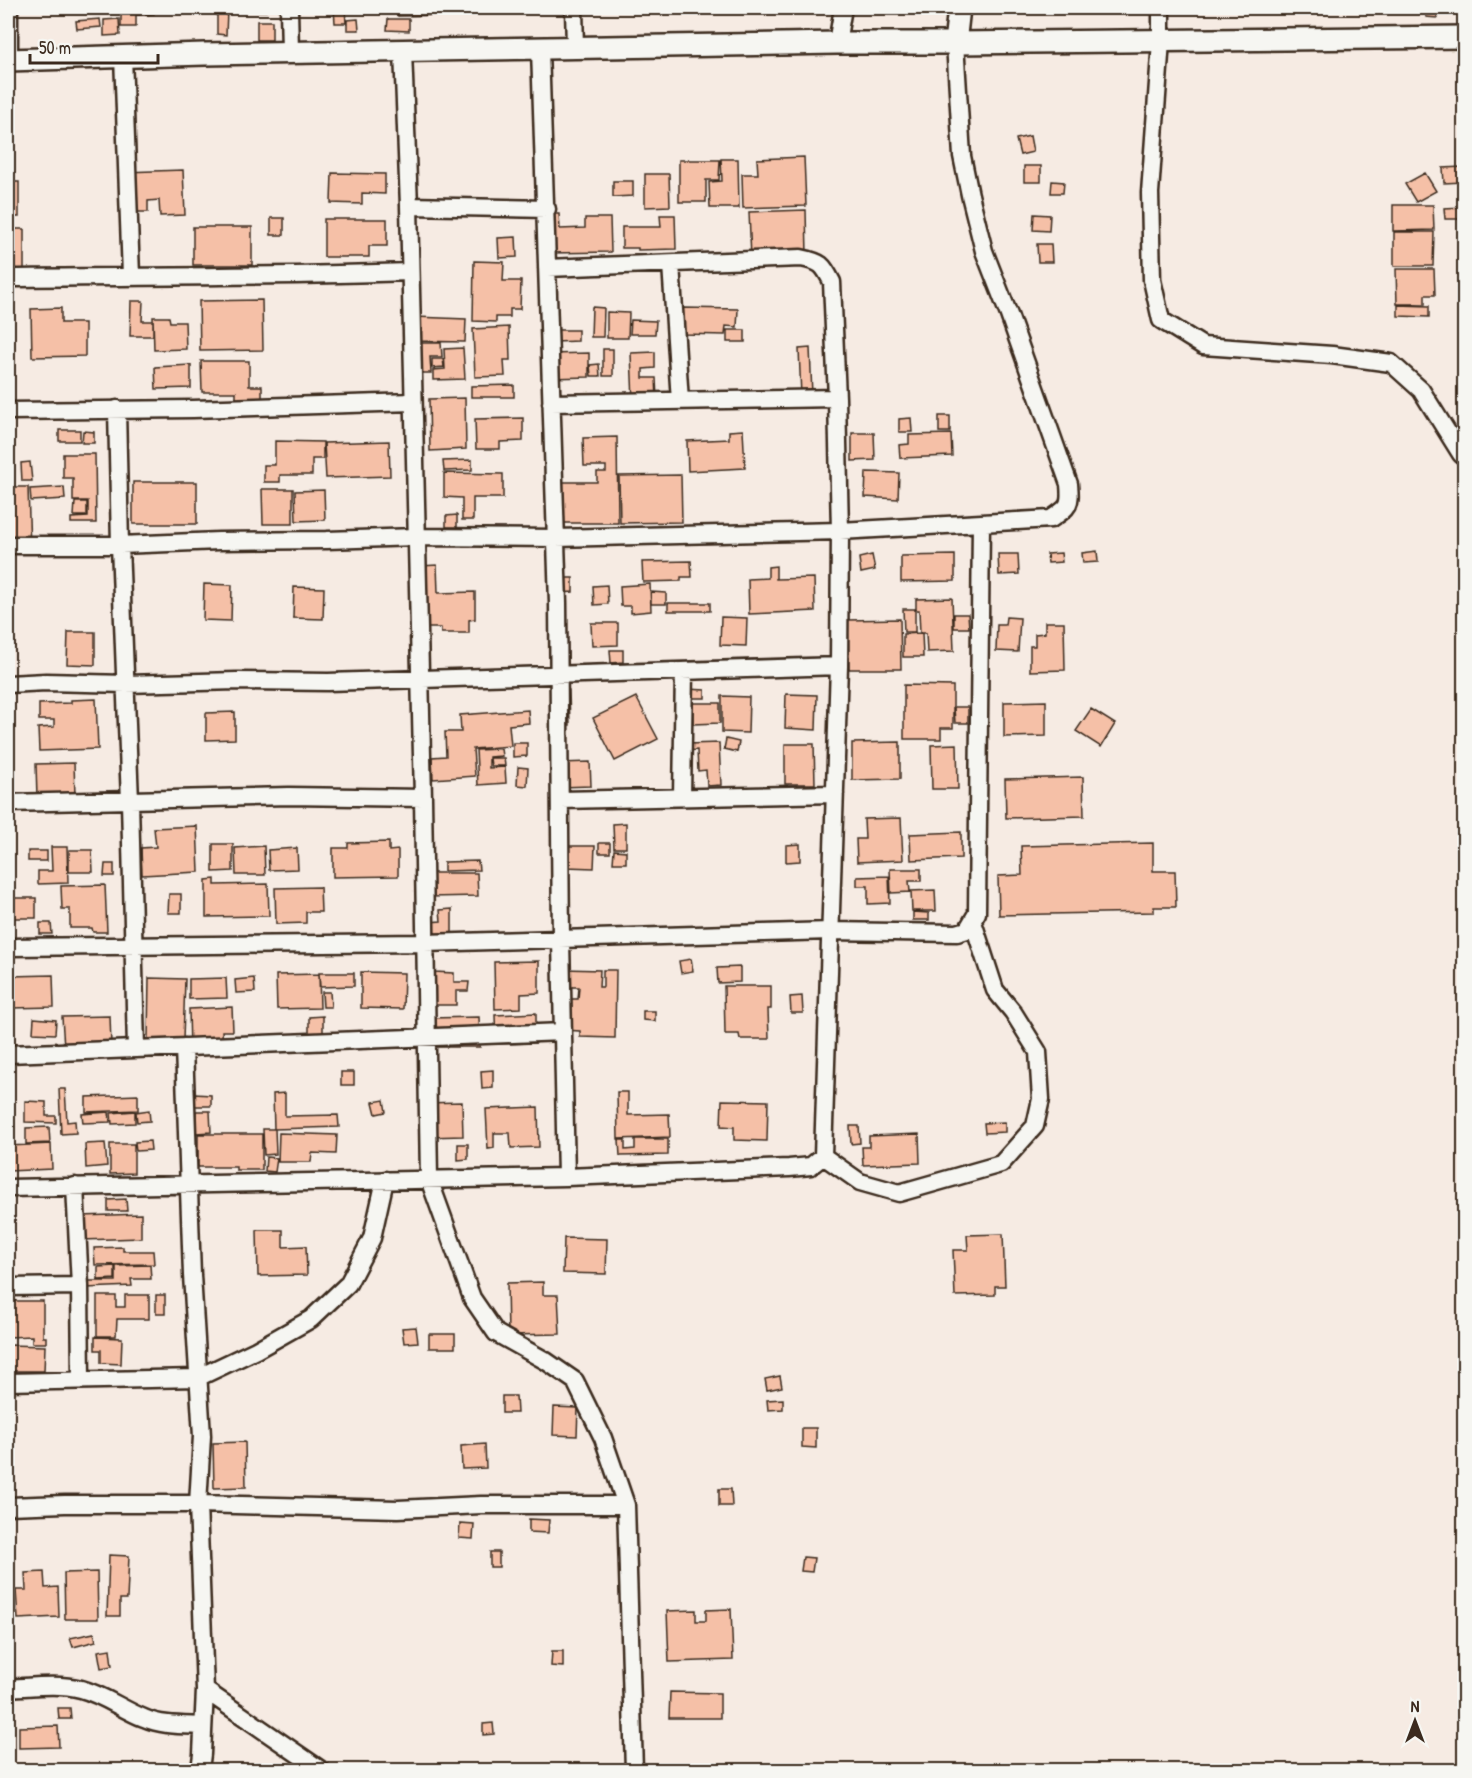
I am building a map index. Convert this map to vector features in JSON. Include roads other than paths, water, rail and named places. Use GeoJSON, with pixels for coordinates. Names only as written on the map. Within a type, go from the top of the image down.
{"type":"FeatureCollection","features":[{"type":"Feature","properties":{"kind":"street"},"geometry":{"type":"LineString","coordinates":[[9,8],[8,60],[290,52],[837,43],[1464,37]]}},
{"type":"Feature","properties":{"kind":"street"},"geometry":{"type":"LineString","coordinates":[[289,8],[290,52]]}},
{"type":"Feature","properties":{"kind":"street"},"geometry":{"type":"LineString","coordinates":[[574,8],[575,48]]}},
{"type":"Feature","properties":{"kind":"street"},"geometry":{"type":"LineString","coordinates":[[837,43],[843,8]]}},
{"type":"Feature","properties":{"kind":"street"},"geometry":{"type":"LineString","coordinates":[[8,545],[120,545],[219,540],[416,537],[556,538],[840,531],[1051,519],[1066,509],[1070,500],[1069,484],[984,251],[969,195],[962,156],[955,43],[959,8]]}},
{"type":"Feature","properties":{"kind":"street"},"geometry":{"type":"LineString","coordinates":[[1161,8],[1161,41],[1150,193],[1152,280],[1161,320],[1203,346],[1332,355],[1391,363],[1421,390],[1464,456]]}},
{"type":"Feature","properties":{"kind":"street"},"geometry":{"type":"LineString","coordinates":[[540,49],[556,538],[566,1177]]}},
{"type":"Feature","properties":{"kind":"street"},"geometry":{"type":"LineString","coordinates":[[403,51],[409,206],[423,798],[429,1179],[472,1298],[496,1333],[546,1361],[575,1382],[603,1438],[626,1505],[634,1770]]}},
{"type":"Feature","properties":{"kind":"street"},"geometry":{"type":"LineString","coordinates":[[123,56],[131,276]]}},
{"type":"Feature","properties":{"kind":"street"},"geometry":{"type":"LineString","coordinates":[[409,206],[547,209]]}},
{"type":"Feature","properties":{"kind":"street"},"geometry":{"type":"LineString","coordinates":[[8,1188],[566,1177],[789,1168],[811,1166],[823,1156],[839,666],[840,531],[832,282],[825,267],[817,261],[801,258],[547,268]]}},
{"type":"Feature","properties":{"kind":"street"},"geometry":{"type":"LineString","coordinates":[[671,264],[680,401]]}},
{"type":"Feature","properties":{"kind":"street"},"geometry":{"type":"LineString","coordinates":[[8,278],[256,277],[410,272]]}},
{"type":"Feature","properties":{"kind":"street"},"geometry":{"type":"LineString","coordinates":[[551,403],[837,398]]}},
{"type":"Feature","properties":{"kind":"street"},"geometry":{"type":"LineString","coordinates":[[8,411],[413,402]]}},
{"type":"Feature","properties":{"kind":"street"},"geometry":{"type":"LineString","coordinates":[[117,409],[136,1049]]}},
{"type":"Feature","properties":{"kind":"street"},"geometry":{"type":"LineString","coordinates":[[8,947],[425,943],[830,931],[957,933],[967,930],[977,913],[981,523]]}},
{"type":"Feature","properties":{"kind":"street"},"geometry":{"type":"LineString","coordinates":[[8,684],[328,682],[839,666]]}},
{"type":"Feature","properties":{"kind":"street"},"geometry":{"type":"LineString","coordinates":[[682,797],[684,671]]}},
{"type":"Feature","properties":{"kind":"street"},"geometry":{"type":"LineString","coordinates":[[561,800],[835,794]]}},
{"type":"Feature","properties":{"kind":"street"},"geometry":{"type":"LineString","coordinates":[[8,803],[289,796],[423,798]]}},
{"type":"Feature","properties":{"kind":"street"},"geometry":{"type":"LineString","coordinates":[[823,1156],[860,1182],[899,1193],[1001,1164],[1035,1126],[1041,1099],[1038,1052],[1013,1012],[995,990],[973,922]]}},
{"type":"Feature","properties":{"kind":"street"},"geometry":{"type":"LineString","coordinates":[[8,1054],[563,1032]]}},
{"type":"Feature","properties":{"kind":"street"},"geometry":{"type":"LineString","coordinates":[[184,1047],[188,1184],[201,1436],[198,1504],[205,1690],[200,1770]]}},
{"type":"Feature","properties":{"kind":"street"},"geometry":{"type":"LineString","coordinates":[[8,1382],[197,1377],[256,1350],[311,1319],[348,1284],[372,1238],[385,1180]]}},
{"type":"Feature","properties":{"kind":"street"},"geometry":{"type":"LineString","coordinates":[[75,1186],[80,1286],[81,1380]]}},
{"type":"Feature","properties":{"kind":"street"},"geometry":{"type":"LineString","coordinates":[[8,1287],[80,1286]]}},
{"type":"Feature","properties":{"kind":"street"},"geometry":{"type":"LineString","coordinates":[[8,1506],[198,1504],[398,1509],[481,1505],[626,1505]]}},
{"type":"Feature","properties":{"kind":"street"},"geometry":{"type":"LineString","coordinates":[[8,1688],[73,1687],[162,1724],[203,1726]]}},
{"type":"Feature","properties":{"kind":"street"},"geometry":{"type":"LineString","coordinates":[[205,1690],[321,1770]]}}]}
